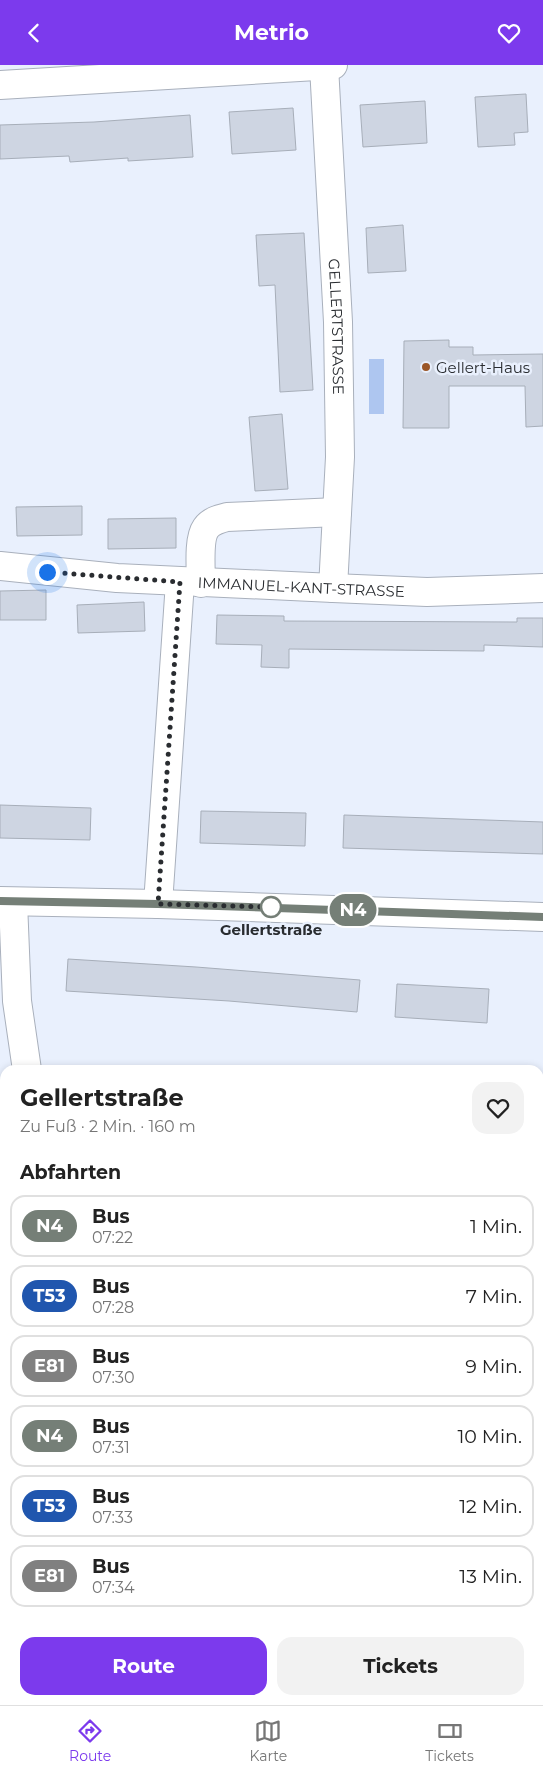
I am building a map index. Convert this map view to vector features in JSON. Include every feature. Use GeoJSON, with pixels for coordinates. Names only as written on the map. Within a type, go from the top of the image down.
{"type":"FeatureCollection","features":[{"type":"Feature","properties":{"kind":"street","name":"GELLERTSTRASSE"},"geometry":{"type":"LineString","coordinates":[[324,65],[338,322],[340,457],[333,588]]}},
{"type":"Feature","properties":{"kind":"street"},"geometry":{"type":"LineString","coordinates":[[0,85],[333,65]]}},
{"type":"Feature","properties":{"kind":"street"},"geometry":{"type":"LineString","coordinates":[[158,904],[190,582],[206,528],[213,521],[227,517],[338,512]]}},
{"type":"Feature","properties":{"kind":"street","name":"IMMANUEL-KANT-STRASSE"},"geometry":{"type":"LineString","coordinates":[[0,566],[100,577],[190,582],[427,592],[543,589]]}},
{"type":"Feature","properties":{"kind":"street"},"geometry":{"type":"LineString","coordinates":[[26,1065],[6,901],[158,904],[543,917]]}},
{"type":"Feature","properties":{"kind":"shaded area"},"geometry":{"type":"Polygon","coordinates":[[[369,359],[384,359],[384,414],[369,414],[369,359]]]}},
{"type":"Feature","properties":{"kind":"building"},"geometry":{"type":"Polygon","coordinates":[[[526,94],[528,132],[514,133],[515,145],[478,147],[475,97],[526,94]]]}},
{"type":"Feature","properties":{"kind":"building"},"geometry":{"type":"Polygon","coordinates":[[[425,101],[427,143],[363,147],[360,105],[425,101]]]}},
{"type":"Feature","properties":{"kind":"building"},"geometry":{"type":"Polygon","coordinates":[[[293,108],[296,150],[232,154],[229,112],[293,108]]]}},
{"type":"Feature","properties":{"kind":"building"},"geometry":{"type":"Polygon","coordinates":[[[190,115],[193,157],[128,161],[128,158],[70,162],[69,156],[0,159],[0,125],[94,122],[190,115]]]}},
{"type":"Feature","properties":{"kind":"building"},"geometry":{"type":"Polygon","coordinates":[[[403,225],[406,271],[368,273],[366,228],[403,225]]]}},
{"type":"Feature","properties":{"kind":"building"},"geometry":{"type":"Polygon","coordinates":[[[304,233],[313,390],[280,392],[275,285],[259,286],[256,235],[304,233]]]}},
{"type":"Feature","properties":{"kind":"building"},"geometry":{"type":"Polygon","coordinates":[[[449,340],[449,347],[473,347],[473,355],[543,354],[543,426],[526,427],[525,386],[449,386],[449,428],[403,428],[404,341],[449,340]]]}},
{"type":"Feature","properties":{"kind":"building"},"geometry":{"type":"Polygon","coordinates":[[[282,414],[288,489],[255,491],[249,417],[282,414]]]}},
{"type":"Feature","properties":{"kind":"building"},"geometry":{"type":"Polygon","coordinates":[[[82,506],[82,535],[17,536],[16,507],[82,506]]]}},
{"type":"Feature","properties":{"kind":"building"},"geometry":{"type":"Polygon","coordinates":[[[176,518],[176,548],[108,549],[108,519],[176,518]]]}},
{"type":"Feature","properties":{"kind":"building"},"geometry":{"type":"Polygon","coordinates":[[[46,590],[46,620],[0,620],[0,591],[46,590]]]}},
{"type":"Feature","properties":{"kind":"building"},"geometry":{"type":"Polygon","coordinates":[[[144,602],[145,631],[78,633],[77,605],[144,602]]]}},
{"type":"Feature","properties":{"kind":"building"},"geometry":{"type":"Polygon","coordinates":[[[217,615],[284,616],[284,621],[517,622],[517,618],[543,618],[543,647],[484,645],[484,651],[289,649],[289,668],[261,667],[262,645],[216,644],[217,615]]]}},
{"type":"Feature","properties":{"kind":"building"},"geometry":{"type":"Polygon","coordinates":[[[0,805],[91,808],[90,840],[0,838],[0,805]]]}},
{"type":"Feature","properties":{"kind":"building"},"geometry":{"type":"Polygon","coordinates":[[[201,811],[306,813],[305,846],[200,843],[201,811]]]}},
{"type":"Feature","properties":{"kind":"building"},"geometry":{"type":"Polygon","coordinates":[[[344,815],[543,822],[543,854],[343,848],[344,815]]]}},
{"type":"Feature","properties":{"kind":"building"},"geometry":{"type":"Polygon","coordinates":[[[68,959],[360,980],[357,1012],[229,1001],[66,991],[68,959]]]}},
{"type":"Feature","properties":{"kind":"building"},"geometry":{"type":"Polygon","coordinates":[[[397,984],[489,989],[487,1023],[395,1017],[397,984]]]}},
{"type":"Feature","properties":{"kind":"bus line","name":"N4"},"geometry":{"type":"LineString","coordinates":[[0,901],[249,906],[543,917]]}},
{"type":"Feature","properties":{"kind":"place","name":"Gellert-Haus"},"geometry":{"type":"Point","coordinates":[426,367]}},
{"type":"Feature","properties":{"kind":"place","name":"Gellertstraße"},"geometry":{"type":"Point","coordinates":[271,907]}},
{"type":"Feature","properties":{"kind":"route"},"geometry":{"type":"LineString","coordinates":[[47,572],[180,582],[158,904],[271,907]]}}]}
